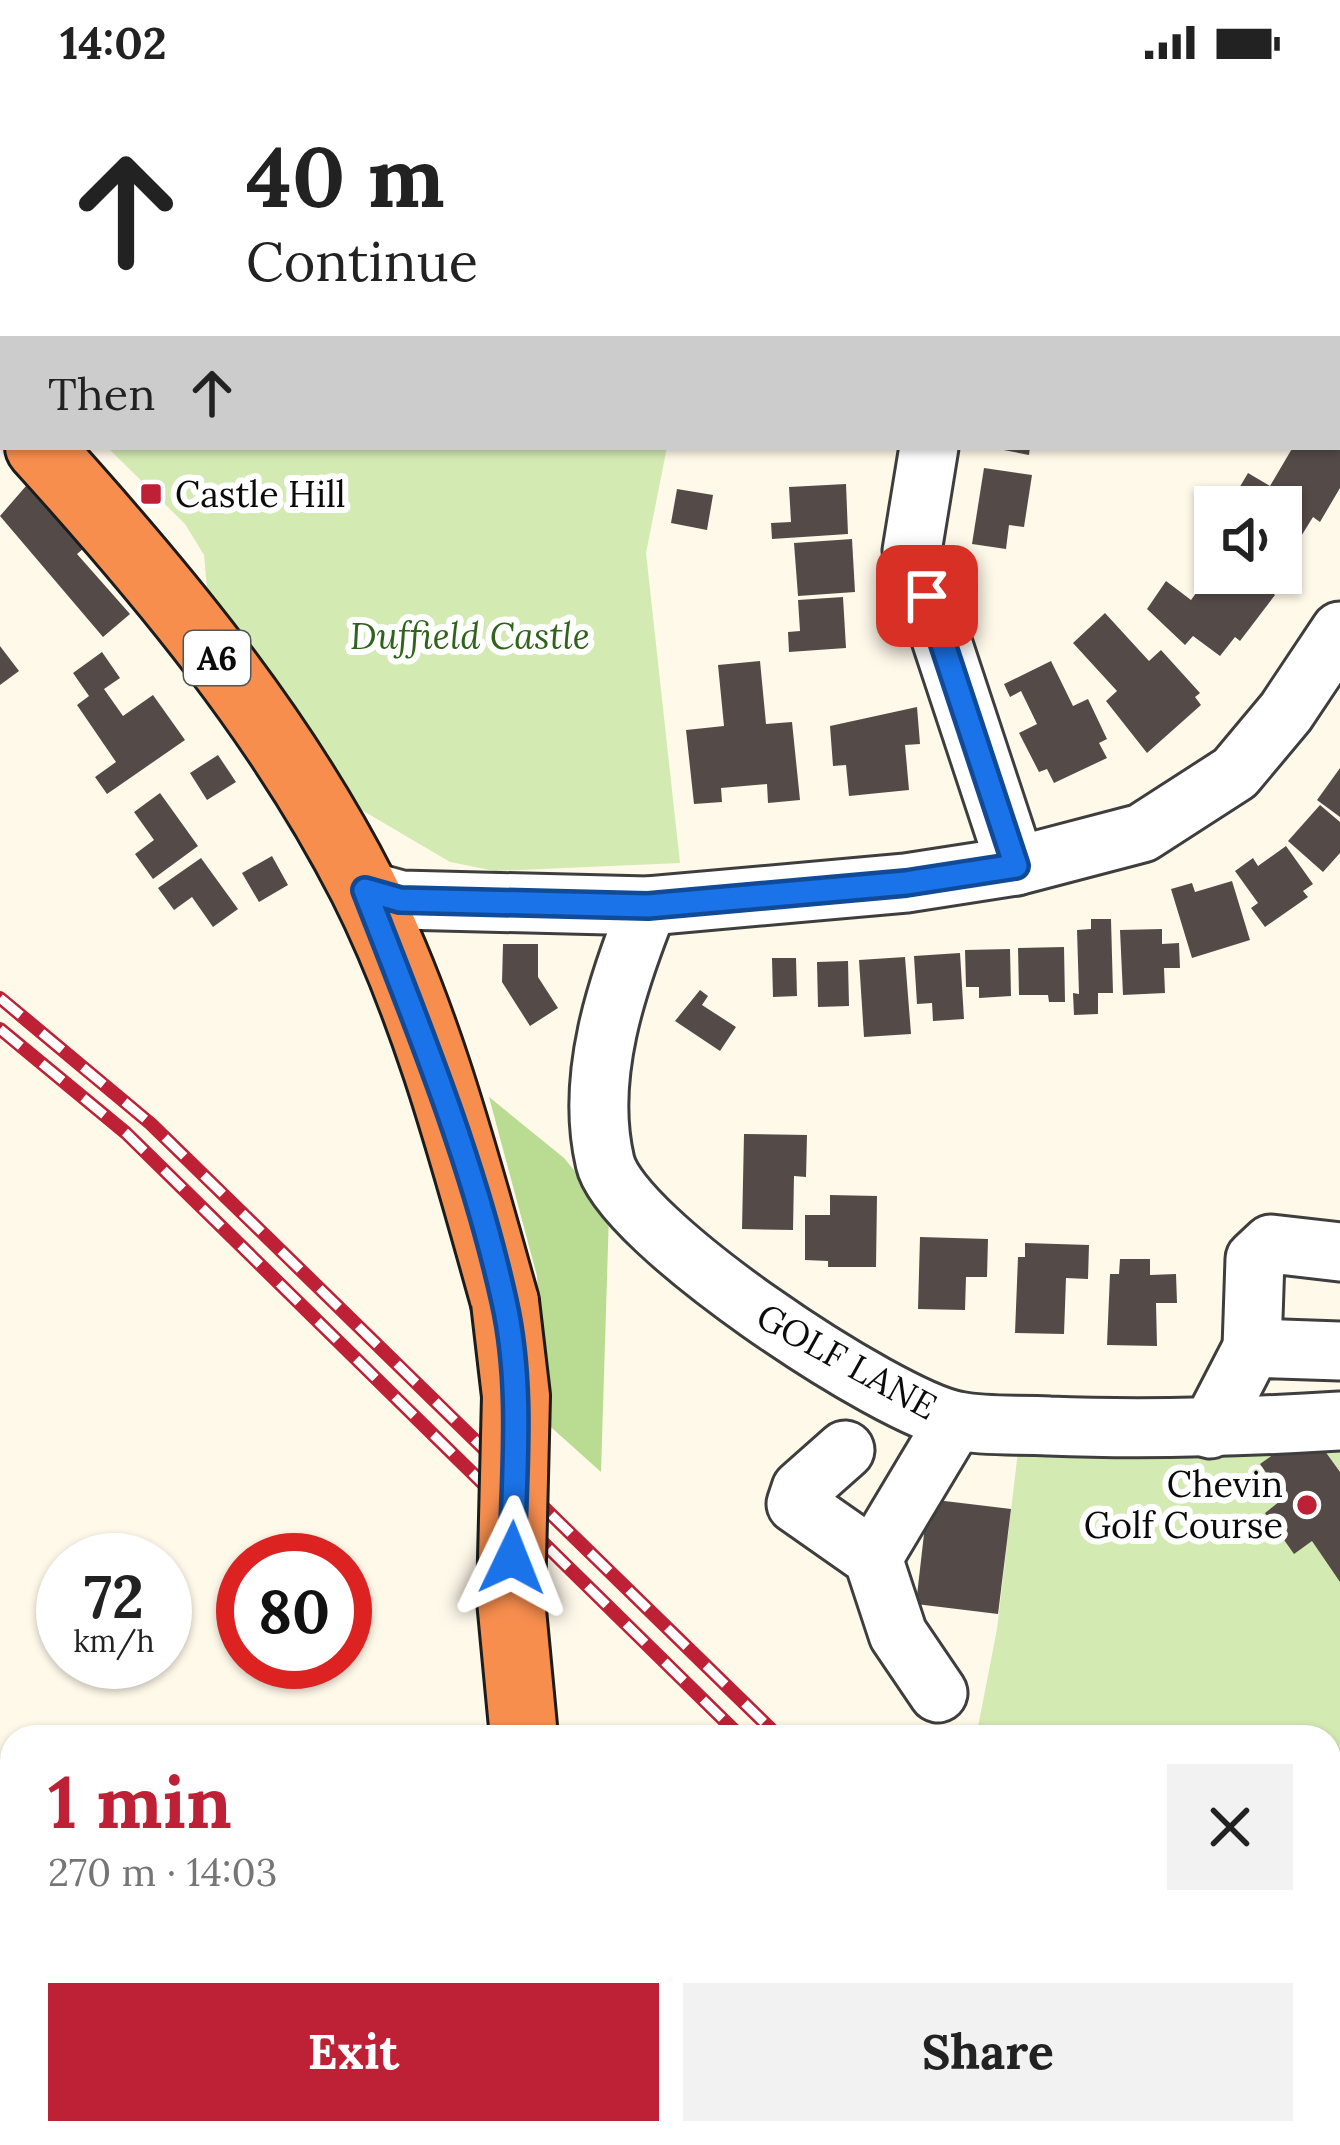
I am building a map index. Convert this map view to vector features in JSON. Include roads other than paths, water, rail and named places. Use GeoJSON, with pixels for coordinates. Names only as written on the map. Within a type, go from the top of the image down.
{"type":"FeatureCollection","features":[{"type":"Feature","properties":{"kind":"highway","name":"A6"},"geometry":{"type":"LineString","coordinates":[[42,450],[178,608],[252,704],[365,890],[414,1015],[505,1302],[516,1396],[511,1600],[523,1725]]}},
{"type":"Feature","properties":{"kind":"street"},"geometry":{"type":"LineString","coordinates":[[929,450],[912,551],[1016,866]]}},
{"type":"Feature","properties":{"kind":"street"},"geometry":{"type":"LineString","coordinates":[[365,890],[400,900],[648,906],[906,883],[1016,866],[1142,833],[1234,773],[1286,712],[1340,631]]}},
{"type":"Feature","properties":{"kind":"street","name":"GOLF LANE"},"geometry":{"type":"LineString","coordinates":[[648,906],[622,973],[607,1040],[598,1102],[605,1167],[649,1219],[765,1319],[821,1355],[955,1421],[1191,1430],[1340,1421]]}},
{"type":"Feature","properties":{"kind":"street"},"geometry":{"type":"LineString","coordinates":[[1191,1430],[1252,1348],[1255,1259],[1271,1244],[1340,1252]]}},
{"type":"Feature","properties":{"kind":"street"},"geometry":{"type":"LineString","coordinates":[[1252,1348],[1340,1351]]}},
{"type":"Feature","properties":{"kind":"street"},"geometry":{"type":"LineString","coordinates":[[873,1558],[955,1421]]}},
{"type":"Feature","properties":{"kind":"street"},"geometry":{"type":"LineString","coordinates":[[845,1450],[801,1489],[796,1504],[873,1558],[898,1634],[938,1693]]}},
{"type":"Feature","properties":{"kind":"railway"},"geometry":{"type":"LineString","coordinates":[[0,998],[151,1124],[767,1725]]}},
{"type":"Feature","properties":{"kind":"railway"},"geometry":{"type":"LineString","coordinates":[[0,1029],[126,1133],[729,1725]]}},
{"type":"Feature","properties":{"kind":"place","name":"Castle Hill"},"geometry":{"type":"Point","coordinates":[151,494]}},
{"type":"Feature","properties":{"kind":"place","name":"Chevin Golf Course"},"geometry":{"type":"Point","coordinates":[1307,1505]}},
{"type":"Feature","properties":{"kind":"park label","name":"Duffield Castle"},"geometry":{"type":"Point","coordinates":[470,636]}}]}
